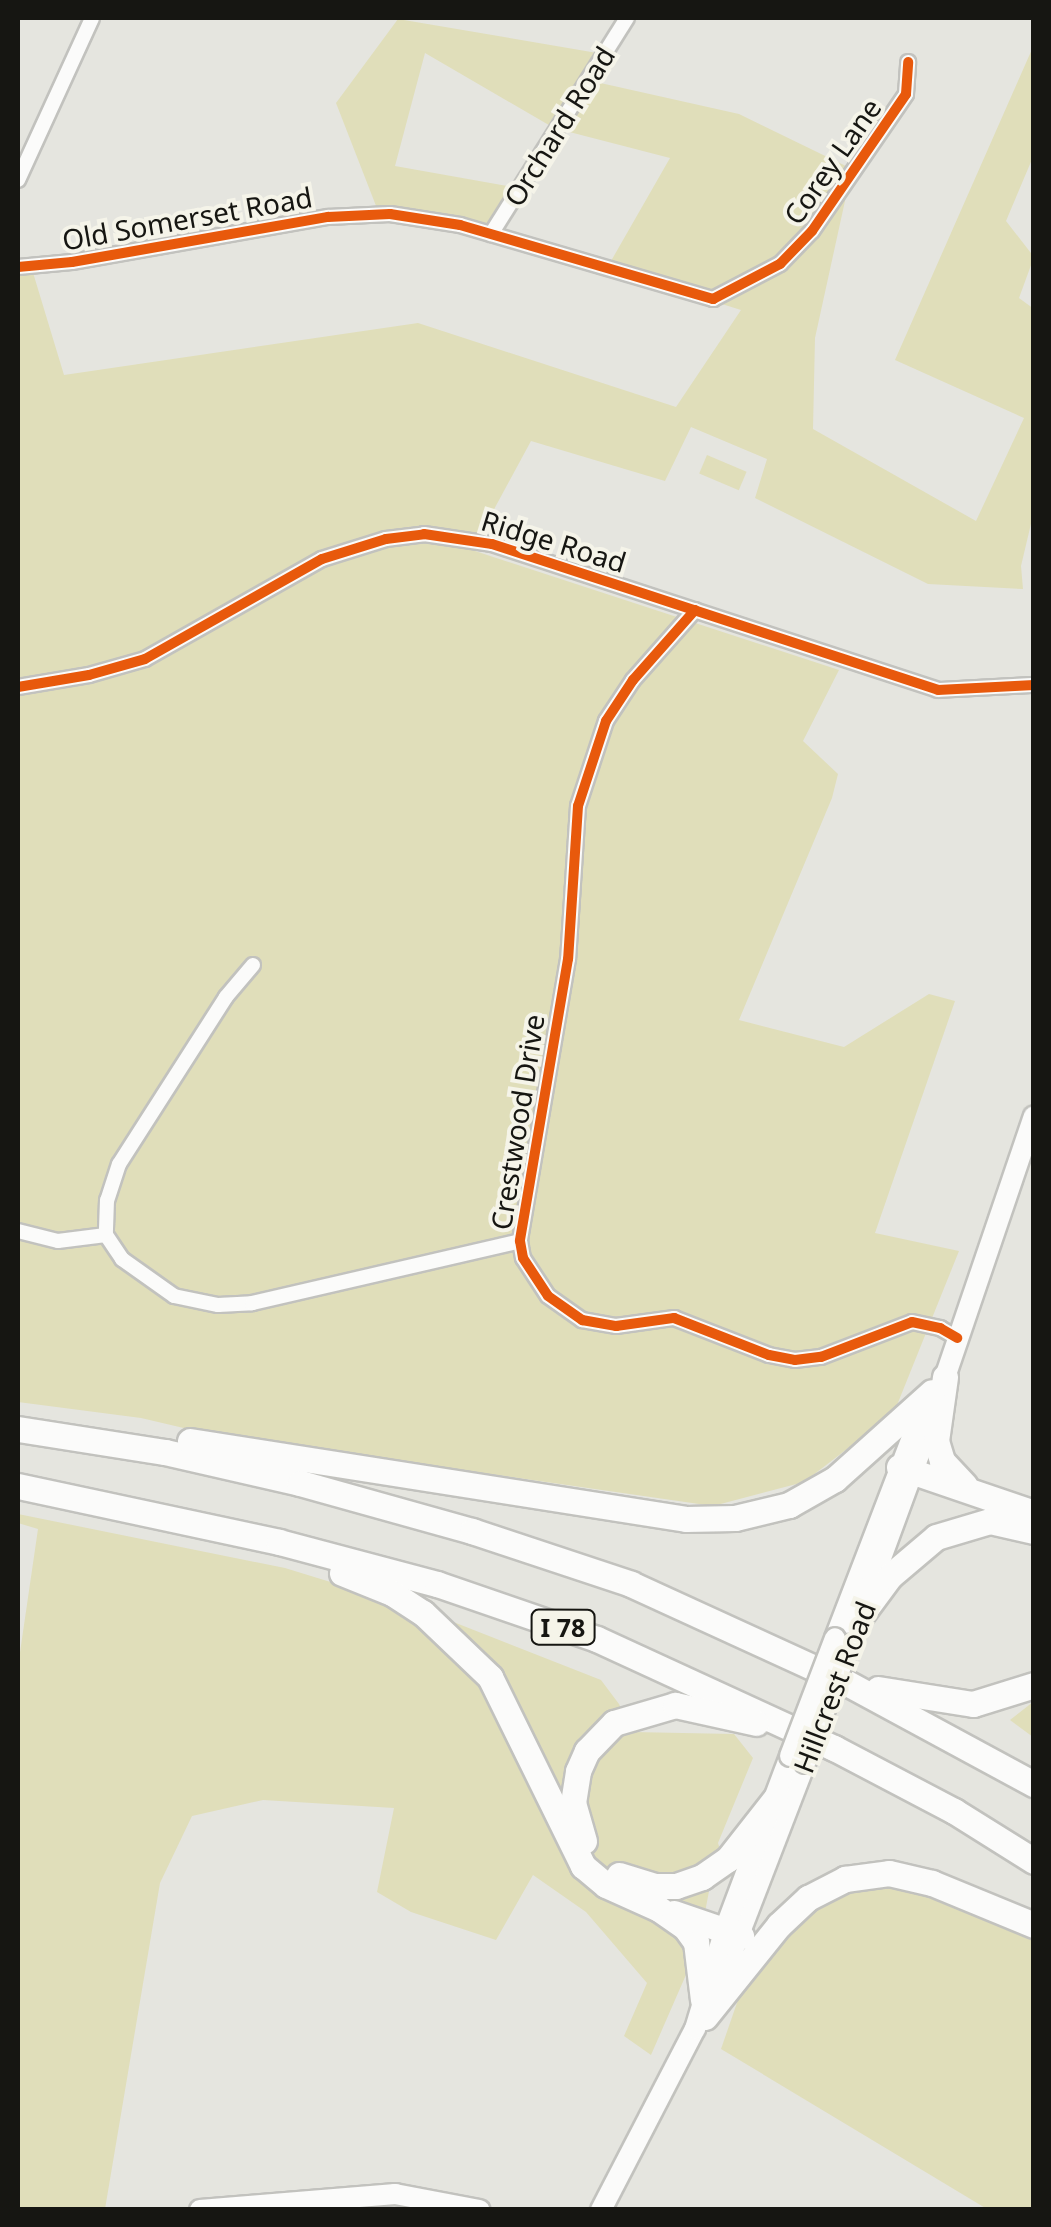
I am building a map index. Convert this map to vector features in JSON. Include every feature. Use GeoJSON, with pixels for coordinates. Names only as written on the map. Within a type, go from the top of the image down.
{"type":"FeatureCollection","features":[{"type":"Feature","properties":{"kind":"highway"},"geometry":{"type":"LineString","coordinates":[[18,1416],[706,1520],[762,1514],[811,1495],[862,1458],[938,1384]]}},
{"type":"Feature","properties":{"kind":"highway"},"geometry":{"type":"LineString","coordinates":[[938,1384],[936,1441],[950,1473],[968,1488]]}},
{"type":"Feature","properties":{"kind":"highway","name":"I 78"},"geometry":{"type":"LineString","coordinates":[[18,1428],[227,1466],[456,1526],[631,1584],[845,1682],[1034,1784]]}},
{"type":"Feature","properties":{"kind":"highway"},"geometry":{"type":"LineString","coordinates":[[907,1469],[1034,1513]]}},
{"type":"Feature","properties":{"kind":"highway","name":"I 78"},"geometry":{"type":"LineString","coordinates":[[18,1486],[279,1542],[436,1584],[597,1639],[834,1748],[954,1812],[1034,1861]]}},
{"type":"Feature","properties":{"kind":"highway"},"geometry":{"type":"LineString","coordinates":[[862,1615],[890,1576],[936,1536],[990,1521],[1034,1531]]}},
{"type":"Feature","properties":{"kind":"highway"},"geometry":{"type":"LineString","coordinates":[[279,1542],[392,1593],[468,1652],[512,1714],[583,1866],[606,1885],[659,1909],[733,1933]]}},
{"type":"Feature","properties":{"kind":"highway"},"geometry":{"type":"LineString","coordinates":[[845,1682],[962,1704],[990,1701],[1034,1685]]}},
{"type":"Feature","properties":{"kind":"highway"},"geometry":{"type":"LineString","coordinates":[[775,1798],[728,1859],[702,1878],[676,1886],[633,1882],[596,1858],[585,1843],[574,1804],[578,1771],[587,1751],[614,1723],[640,1712],[675,1705],[728,1714],[834,1748]]}},
{"type":"Feature","properties":{"kind":"highway"},"geometry":{"type":"LineString","coordinates":[[701,2015],[778,1925],[808,1898],[845,1879],[890,1873],[932,1883],[1034,1926]]}},
{"type":"Feature","properties":{"kind":"highway"},"geometry":{"type":"LineString","coordinates":[[659,1909],[685,1926],[696,1942],[701,2015]]}},
{"type":"Feature","properties":{"kind":"main road","name":"Hillcrest Road"},"geometry":{"type":"LineString","coordinates":[[601,2210],[701,2015],[957,1338],[1034,1116]]}},
{"type":"Feature","properties":{"kind":"main road","name":"Hillcrest Road"},"geometry":{"type":"LineString","coordinates":[[842,1641],[862,1615],[907,1469]]}},
{"type":"Feature","properties":{"kind":"main road","name":"Hillcrest Road"},"geometry":{"type":"LineString","coordinates":[[733,1933],[775,1798],[798,1759]]}},
{"type":"Feature","properties":{"kind":"main road"},"geometry":{"type":"LineString","coordinates":[[200,2210],[395,2194],[480,2210]]}},
{"type":"Feature","properties":{"kind":"street"},"geometry":{"type":"LineString","coordinates":[[18,180],[92,18]]}},
{"type":"Feature","properties":{"kind":"street","name":"Orchard Road"},"geometry":{"type":"LineString","coordinates":[[491,234],[627,18]]}},
{"type":"Feature","properties":{"kind":"street","name":"Corey Lane"},"geometry":{"type":"LineString","coordinates":[[713,299],[780,264],[812,231],[906,94],[908,62]]}},
{"type":"Feature","properties":{"kind":"street","name":"Old Somerset Road"},"geometry":{"type":"LineString","coordinates":[[18,267],[362,214],[423,217],[713,299]]}},
{"type":"Feature","properties":{"kind":"street","name":"Ridge Road"},"geometry":{"type":"LineString","coordinates":[[18,687],[145,659],[319,561],[386,539],[424,534],[492,544],[938,690],[1034,685]]}},
{"type":"Feature","properties":{"kind":"street","name":"Crestwood Drive"},"geometry":{"type":"LineString","coordinates":[[695,610],[626,690],[606,721],[578,806],[568,959],[520,1241],[536,1280],[548,1296],[582,1320],[616,1326],[674,1318],[769,1355],[796,1360],[821,1357],[912,1322],[940,1328],[957,1338]]}},
{"type":"Feature","properties":{"kind":"street"},"geometry":{"type":"LineString","coordinates":[[253,965],[226,997],[128,1145],[110,1187],[106,1235],[122,1259],[160,1289],[218,1305],[252,1303],[520,1241]]}},
{"type":"Feature","properties":{"kind":"street"},"geometry":{"type":"LineString","coordinates":[[18,1230],[42,1240],[106,1235]]}},
{"type":"Feature","properties":{"kind":"shaded area"},"geometry":{"type":"Polygon","coordinates":[[[398,19],[603,54],[587,80],[739,114],[852,169],[815,338],[813,429],[976,521],[1024,418],[895,360],[1033,47],[1033,157],[1006,221],[1034,257],[1019,298],[1034,309],[1034,511],[1021,566],[1023,589],[928,584],[755,498],[767,459],[691,427],[665,481],[531,441],[472,550],[839,670],[803,741],[838,774],[832,798],[739,1020],[844,1047],[929,994],[955,1001],[875,1233],[959,1251],[887,1430],[877,1426],[804,1482],[713,1506],[18,1402],[18,267],[31,266],[64,375],[418,323],[676,407],[741,310],[607,268],[670,158],[554,128],[425,53],[395,166],[518,188],[488,228],[378,211],[336,103],[398,19]]]}},
{"type":"Feature","properties":{"kind":"shaded area"},"geometry":{"type":"Polygon","coordinates":[[[707,455],[747,472],[739,490],[699,473],[707,455]]]}},
{"type":"Feature","properties":{"kind":"shaded area"},"geometry":{"type":"Polygon","coordinates":[[[18,1514],[285,1568],[428,1612],[601,1680],[619,1704],[632,1732],[734,1734],[753,1758],[718,1843],[722,1855],[709,1891],[699,1945],[651,2055],[624,2036],[647,1983],[586,1912],[533,1875],[496,1940],[411,1912],[377,1892],[394,1808],[263,1800],[192,1816],[160,1883],[105,2209],[18,2210],[18,1666],[38,1529],[18,1523],[18,1514]]]}},
{"type":"Feature","properties":{"kind":"shaded area"},"geometry":{"type":"Polygon","coordinates":[[[1033,1702],[1033,1737],[1010,1720],[1033,1702]]]}},
{"type":"Feature","properties":{"kind":"shaded area"},"geometry":{"type":"Polygon","coordinates":[[[914,1879],[1033,1933],[1033,2209],[987,2209],[721,2049],[756,1948],[838,1884],[914,1879]]]}},
{"type":"Feature","properties":{"kind":"cycle path"},"geometry":{"type":"LineString","coordinates":[[18,267],[72,262],[328,217],[390,214],[460,225],[713,299],[780,264],[812,231],[906,94],[908,62]]}},
{"type":"Feature","properties":{"kind":"cycle path"},"geometry":{"type":"LineString","coordinates":[[18,687],[89,675],[145,659],[322,559],[386,539],[424,534],[492,544],[938,690],[1034,685]]}},
{"type":"Feature","properties":{"kind":"cycle path"},"geometry":{"type":"LineString","coordinates":[[695,610],[633,680],[606,721],[578,806],[568,959],[520,1241],[523,1258],[548,1296],[582,1320],[616,1326],[674,1318],[769,1355],[795,1360],[821,1357],[912,1322],[940,1328],[957,1338]]}}]}
